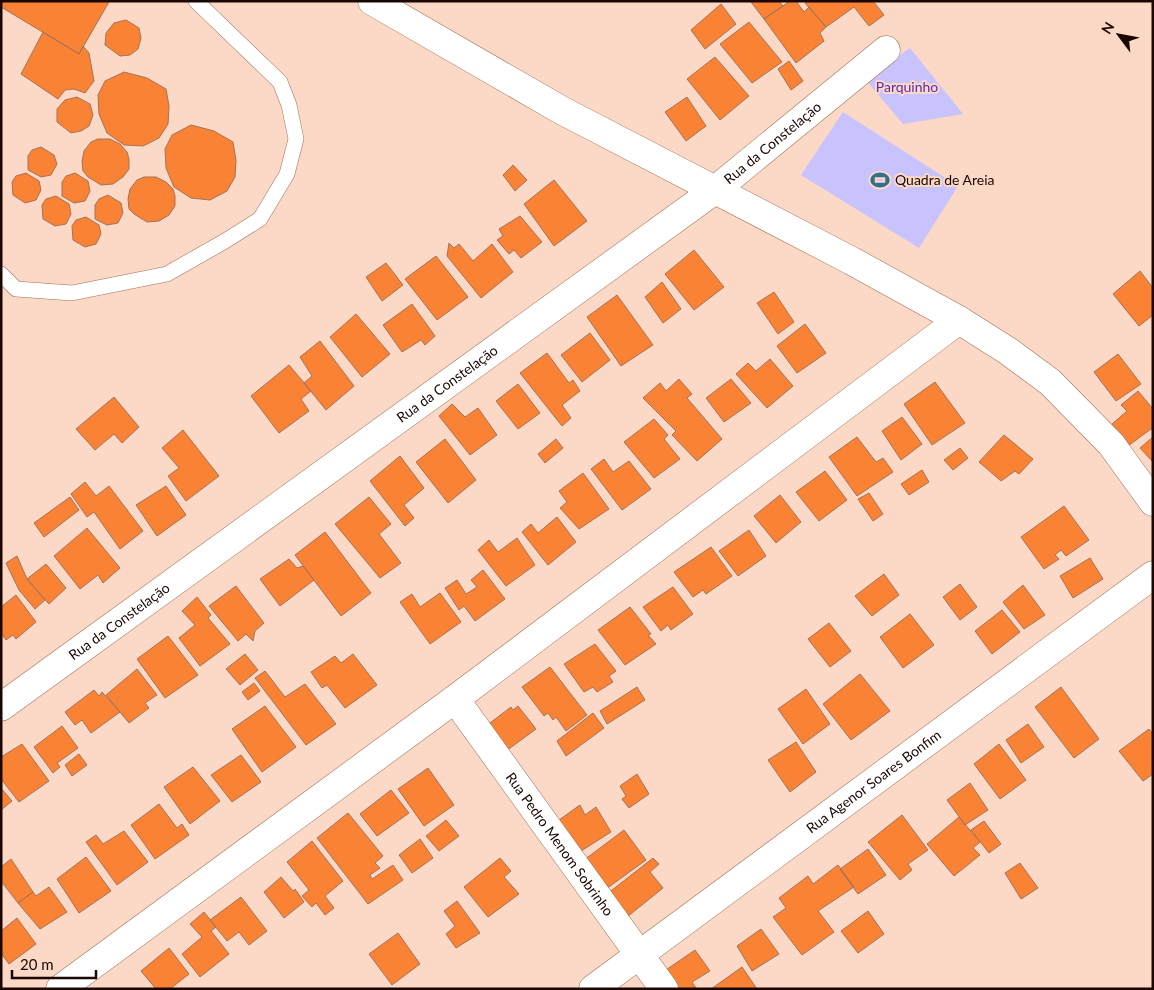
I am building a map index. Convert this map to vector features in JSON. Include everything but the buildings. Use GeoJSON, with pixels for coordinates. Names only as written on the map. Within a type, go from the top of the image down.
{"type":"FeatureCollection","features":[{"type":"Feature","properties":{"kind":"street"},"geometry":{"type":"LineString","coordinates":[[372,1],[560,110],[852,261],[958,320],[1008,352],[1050,382],[1111,444],[1153,502]]}},
{"type":"Feature","properties":{"kind":"street","name":"Rua da Constelação"},"geometry":{"type":"LineString","coordinates":[[1,707],[715,190],[886,50]]}},
{"type":"Feature","properties":{"kind":"street"},"geometry":{"type":"LineString","coordinates":[[60,989],[455,699],[958,320]]}},
{"type":"Feature","properties":{"kind":"street","name":"Rua Agenor Soares Bonfim"},"geometry":{"type":"LineString","coordinates":[[593,989],[1153,575]]}},
{"type":"Feature","properties":{"kind":"street","name":"Rua Pedro Menom Sobrinho"},"geometry":{"type":"LineString","coordinates":[[455,699],[664,989]]}},
{"type":"Feature","properties":{"kind":"lane"},"geometry":{"type":"LineString","coordinates":[[1,274],[16,289],[72,293],[158,276],[167,274],[260,219],[287,174],[296,139],[289,105],[280,82],[196,1]]}},
{"type":"Feature","properties":{"kind":"green space","name":"Parquinho"},"geometry":{"type":"Polygon","coordinates":[[[910,48],[963,114],[903,124],[865,79],[910,48]]]}},
{"type":"Feature","properties":{"kind":"green space","name":"Quadra de Areia"},"geometry":{"type":"Polygon","coordinates":[[[843,112],[958,186],[919,248],[801,175],[843,112]]]}},
{"type":"Feature","properties":{"kind":"place","name":"Quadra de Areia"},"geometry":{"type":"Point","coordinates":[880,180]}}]}
